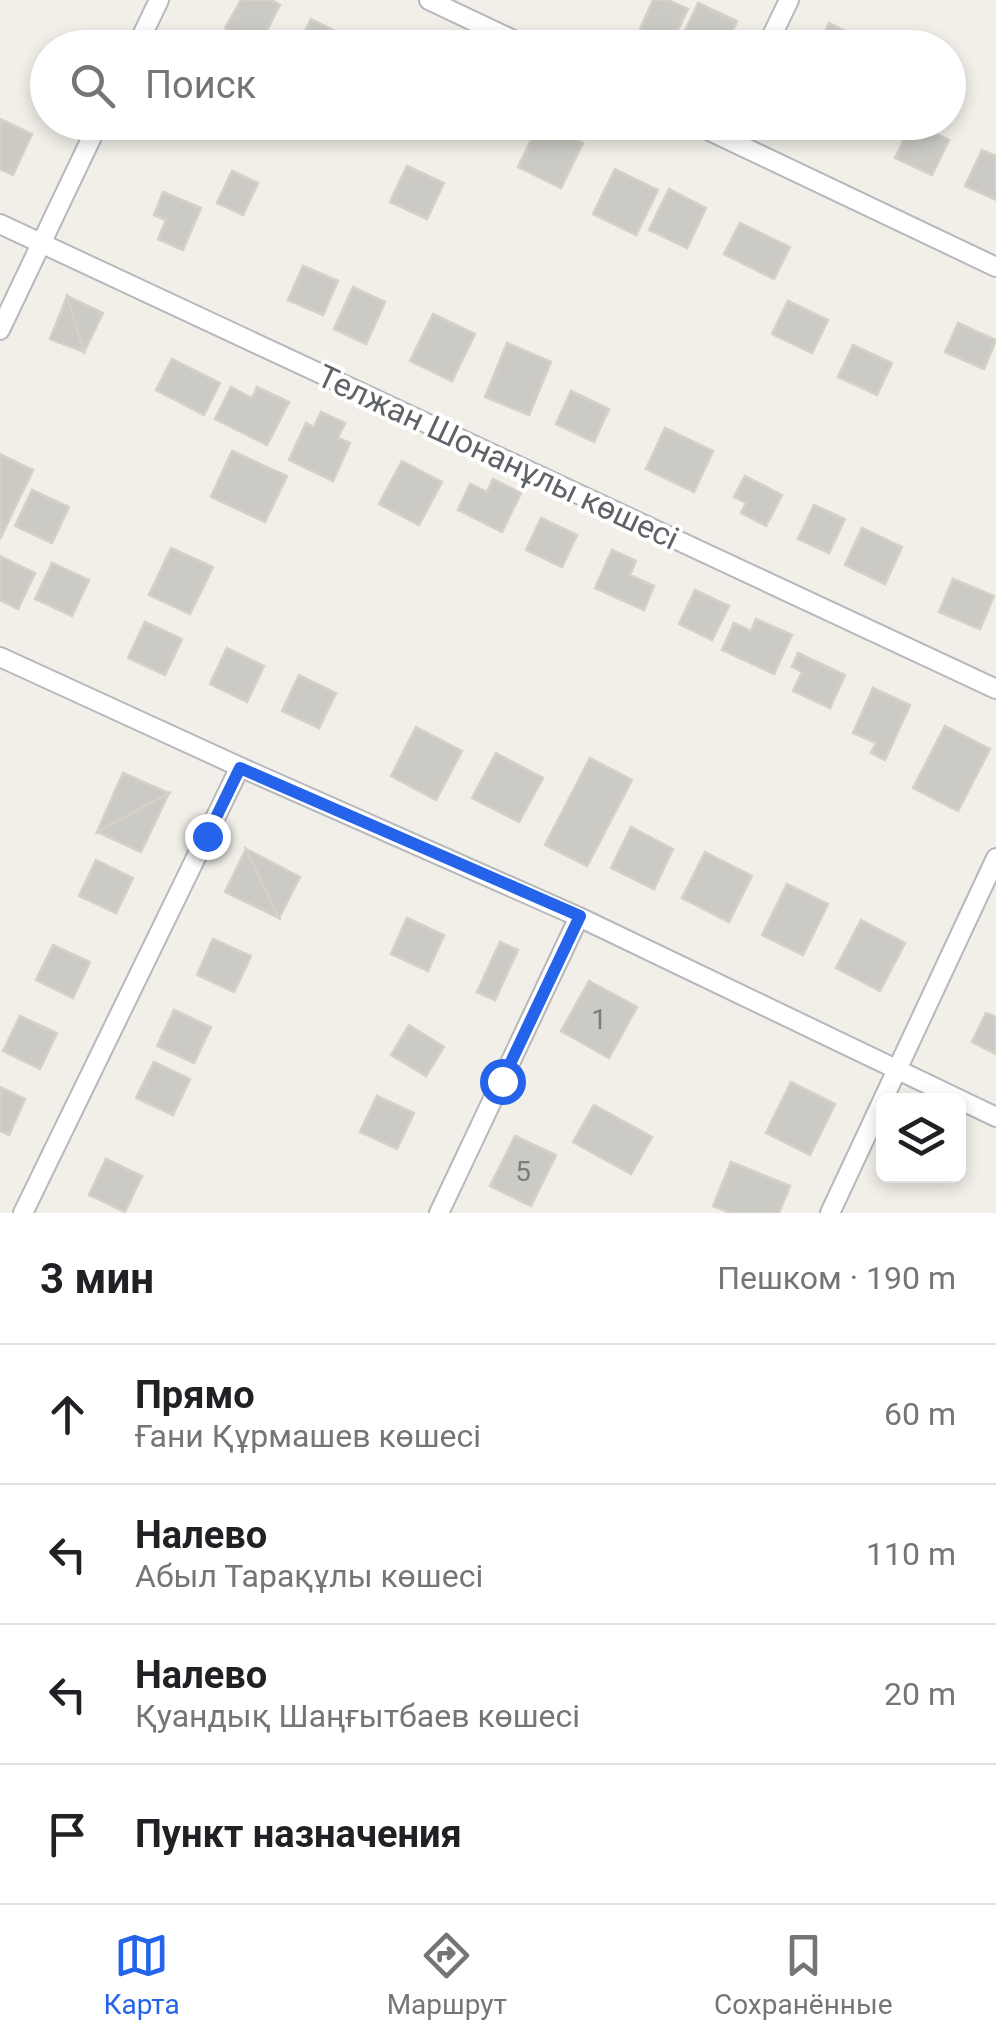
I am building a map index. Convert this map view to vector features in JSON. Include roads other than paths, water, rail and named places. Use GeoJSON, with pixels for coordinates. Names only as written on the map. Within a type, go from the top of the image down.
{"type":"FeatureCollection","features":[{"type":"Feature","properties":{"kind":"street"},"geometry":{"type":"LineString","coordinates":[[145,30],[160,0]]}},
{"type":"Feature","properties":{"kind":"street"},"geometry":{"type":"LineString","coordinates":[[429,0],[492,30]]}},
{"type":"Feature","properties":{"kind":"street"},"geometry":{"type":"LineString","coordinates":[[775,30],[789,0]]}},
{"type":"Feature","properties":{"kind":"street"},"geometry":{"type":"LineString","coordinates":[[0,330],[90,140]]}},
{"type":"Feature","properties":{"kind":"street"},"geometry":{"type":"LineString","coordinates":[[746,140],[996,266]]}},
{"type":"Feature","properties":{"kind":"street","name":"Телжан Шонанұлы көшесі"},"geometry":{"type":"LineString","coordinates":[[0,224],[996,689]]}},
{"type":"Feature","properties":{"kind":"street"},"geometry":{"type":"LineString","coordinates":[[0,657],[240,768],[580,916],[996,1116]]}},
{"type":"Feature","properties":{"kind":"street"},"geometry":{"type":"LineString","coordinates":[[23,1213],[240,768]]}},
{"type":"Feature","properties":{"kind":"street"},"geometry":{"type":"LineString","coordinates":[[830,1213],[996,858]]}},
{"type":"Feature","properties":{"kind":"street"},"geometry":{"type":"LineString","coordinates":[[440,1213],[580,916]]}}]}
